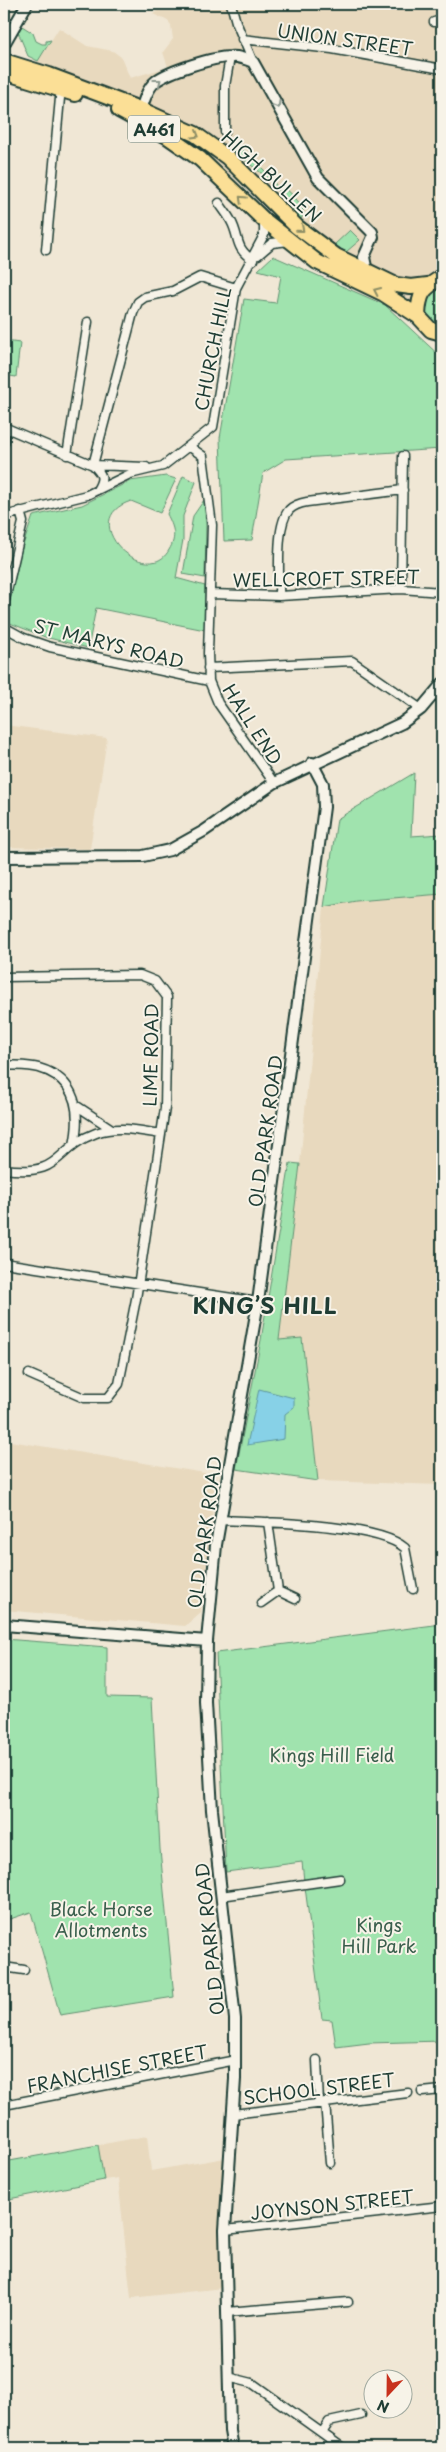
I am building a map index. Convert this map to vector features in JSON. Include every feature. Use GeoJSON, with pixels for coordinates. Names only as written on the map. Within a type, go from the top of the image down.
{"type":"FeatureCollection","features":[{"type":"Feature","properties":{"kind":"highway","name":"HIGH BULLEN"},"geometry":{"type":"LineString","coordinates":[[4,61],[33,76],[142,110],[195,134],[227,157],[297,226],[319,244],[336,256],[367,272],[396,285],[411,287],[438,280]]}},
{"type":"Feature","properties":{"kind":"highway","name":"HIGH BULLEN"},"geometry":{"type":"LineString","coordinates":[[4,72],[33,76]]}},
{"type":"Feature","properties":{"kind":"highway","name":"HIGH BULLEN"},"geometry":{"type":"LineString","coordinates":[[62,86],[126,113],[190,152],[200,159],[264,220],[317,262],[384,294],[418,316]]}},
{"type":"Feature","properties":{"kind":"highway"},"geometry":{"type":"LineString","coordinates":[[241,171],[255,197],[279,222],[281,227],[278,232]]}},
{"type":"Feature","properties":{"kind":"highway"},"geometry":{"type":"LineString","coordinates":[[418,316],[420,300],[438,280]]}},
{"type":"Feature","properties":{"kind":"highway","name":"A461"},"geometry":{"type":"LineString","coordinates":[[418,316],[431,330],[442,332]]}},
{"type":"Feature","properties":{"kind":"street"},"geometry":{"type":"LineString","coordinates":[[4,44],[27,4]]}},
{"type":"Feature","properties":{"kind":"street"},"geometry":{"type":"LineString","coordinates":[[231,4],[242,39],[253,62],[318,178],[372,232],[373,237],[364,258],[367,272]]}},
{"type":"Feature","properties":{"kind":"street"},"geometry":{"type":"LineString","coordinates":[[434,22],[442,20]]}},
{"type":"Feature","properties":{"kind":"street","name":"UNION STREET"},"geometry":{"type":"LineString","coordinates":[[242,39],[332,49],[442,69]]}},
{"type":"Feature","properties":{"kind":"street"},"geometry":{"type":"LineString","coordinates":[[190,152],[181,140],[140,114],[151,86],[160,79],[221,57],[253,62]]}},
{"type":"Feature","properties":{"kind":"street"},"geometry":{"type":"LineString","coordinates":[[225,132],[225,86],[230,57]]}},
{"type":"Feature","properties":{"kind":"street"},"geometry":{"type":"LineString","coordinates":[[4,66],[33,76]]}},
{"type":"Feature","properties":{"kind":"street"},"geometry":{"type":"LineString","coordinates":[[46,250],[62,86]]}},
{"type":"Feature","properties":{"kind":"street"},"geometry":{"type":"LineString","coordinates":[[219,203],[232,222],[237,242],[243,254],[253,260]]}},
{"type":"Feature","properties":{"kind":"street","name":"CHURCH HILL"},"geometry":{"type":"LineString","coordinates":[[4,516],[97,490],[130,474],[163,466],[190,447],[212,428],[236,288],[253,260],[264,236],[266,229],[264,220]]}},
{"type":"Feature","properties":{"kind":"street","name":"CHURCH HILL"},"geometry":{"type":"LineString","coordinates":[[253,260],[278,232]]}},
{"type":"Feature","properties":{"kind":"street"},"geometry":{"type":"LineString","coordinates":[[266,247],[281,241],[290,241]]}},
{"type":"Feature","properties":{"kind":"street"},"geometry":{"type":"LineString","coordinates":[[93,465],[133,312],[138,302],[145,296],[172,291],[200,277],[236,288]]}},
{"type":"Feature","properties":{"kind":"street"},"geometry":{"type":"LineString","coordinates":[[67,455],[88,322]]}},
{"type":"Feature","properties":{"kind":"street"},"geometry":{"type":"LineString","coordinates":[[4,443],[5,427],[93,465],[163,466]]}},
{"type":"Feature","properties":{"kind":"street","name":"HALL END"},"geometry":{"type":"LineString","coordinates":[[190,447],[203,456],[212,526],[209,681],[218,704],[274,783]]}},
{"type":"Feature","properties":{"kind":"street"},"geometry":{"type":"LineString","coordinates":[[401,589],[404,456]]}},
{"type":"Feature","properties":{"kind":"street"},"geometry":{"type":"LineString","coordinates":[[93,465],[102,474],[103,479],[97,490]]}},
{"type":"Feature","properties":{"kind":"street"},"geometry":{"type":"LineString","coordinates":[[279,596],[281,535],[284,519],[289,510],[297,504],[307,502],[403,490]]}},
{"type":"Feature","properties":{"kind":"street"},"geometry":{"type":"LineString","coordinates":[[4,604],[23,522],[20,511]]}},
{"type":"Feature","properties":{"kind":"street","name":"WELLCROFT STREET"},"geometry":{"type":"LineString","coordinates":[[210,594],[279,596],[401,589],[442,592]]}},
{"type":"Feature","properties":{"kind":"street","name":"ST MARYS ROAD"},"geometry":{"type":"LineString","coordinates":[[4,627],[24,638],[50,647],[209,681]]}},
{"type":"Feature","properties":{"kind":"street"},"geometry":{"type":"LineString","coordinates":[[208,668],[352,661],[420,709]]}},
{"type":"Feature","properties":{"kind":"street"},"geometry":{"type":"LineString","coordinates":[[4,857],[93,857],[158,854],[182,844],[274,783],[312,763],[371,739],[402,723],[420,709],[442,684]]}},
{"type":"Feature","properties":{"kind":"street","name":"OLD PARK ROAD"},"geometry":{"type":"LineString","coordinates":[[233,2448],[230,2431],[228,2377],[225,2230],[236,2060],[235,2018],[221,1896],[208,1752],[207,1641],[211,1578],[258,1302],[324,807],[322,784],[312,763]]}},
{"type":"Feature","properties":{"kind":"street","name":"LIME ROAD"},"geometry":{"type":"LineString","coordinates":[[4,977],[140,975],[155,981],[167,997],[166,1088],[161,1134],[138,1284],[119,1384],[108,1398],[84,1398],[30,1374]]}},
{"type":"Feature","properties":{"kind":"street"},"geometry":{"type":"LineString","coordinates":[[4,1065],[40,1068],[50,1073],[71,1091],[77,1106],[78,1123],[74,1145]]}},
{"type":"Feature","properties":{"kind":"street"},"geometry":{"type":"LineString","coordinates":[[77,1106],[112,1130]]}},
{"type":"Feature","properties":{"kind":"street"},"geometry":{"type":"LineString","coordinates":[[4,1169],[39,1170],[55,1163],[74,1145],[97,1132],[112,1130],[161,1134]]}},
{"type":"Feature","properties":{"kind":"street"},"geometry":{"type":"LineString","coordinates":[[4,1263],[258,1302]]}},
{"type":"Feature","properties":{"kind":"street"},"geometry":{"type":"LineString","coordinates":[[220,1520],[316,1525],[390,1538],[405,1548],[413,1589]]}},
{"type":"Feature","properties":{"kind":"street"},"geometry":{"type":"LineString","coordinates":[[268,1522],[278,1591]]}},
{"type":"Feature","properties":{"kind":"street"},"geometry":{"type":"LineString","coordinates":[[278,1591],[295,1599]]}},
{"type":"Feature","properties":{"kind":"street"},"geometry":{"type":"LineString","coordinates":[[261,1603],[278,1591]]}},
{"type":"Feature","properties":{"kind":"street"},"geometry":{"type":"LineString","coordinates":[[4,1625],[207,1641]]}},
{"type":"Feature","properties":{"kind":"street"},"geometry":{"type":"LineString","coordinates":[[221,1896],[340,1879]]}},
{"type":"Feature","properties":{"kind":"street"},"geometry":{"type":"LineString","coordinates":[[4,1968],[24,1970]]}},
{"type":"Feature","properties":{"kind":"street","name":"FRANCHISE STREET"},"geometry":{"type":"LineString","coordinates":[[4,2105],[236,2060]]}},
{"type":"Feature","properties":{"kind":"street"},"geometry":{"type":"LineString","coordinates":[[317,2060],[330,2163]]}},
{"type":"Feature","properties":{"kind":"street","name":"SCHOOL STREET"},"geometry":{"type":"LineString","coordinates":[[422,2092],[442,2090]]}},
{"type":"Feature","properties":{"kind":"street","name":"SCHOOL STREET"},"geometry":{"type":"LineString","coordinates":[[233,2114],[408,2093]]}},
{"type":"Feature","properties":{"kind":"street","name":"JOYNSON STREET"},"geometry":{"type":"LineString","coordinates":[[225,2230],[442,2206]]}},
{"type":"Feature","properties":{"kind":"street"},"geometry":{"type":"LineString","coordinates":[[226,2312],[348,2302]]}},
{"type":"Feature","properties":{"kind":"street"},"geometry":{"type":"LineString","coordinates":[[228,2377],[252,2383],[342,2448]]}},
{"type":"Feature","properties":{"kind":"street"},"geometry":{"type":"LineString","coordinates":[[322,2433],[329,2422],[361,2415]]}},
{"type":"Feature","properties":{"kind":"shaded area"},"geometry":{"type":"Polygon","coordinates":[[[167,4],[442,4],[442,280],[419,308],[395,293],[325,260],[281,227],[279,221],[255,197],[199,147],[36,71],[38,61],[59,28],[87,46],[113,51],[121,57],[130,78],[168,67],[163,52],[173,39],[171,25],[168,21],[153,14],[167,4]]]}},
{"type":"Feature","properties":{"kind":"shaded area"},"geometry":{"type":"Polygon","coordinates":[[[4,725],[107,738],[90,849],[4,847],[4,725]]]}},
{"type":"Feature","properties":{"kind":"shaded area"},"geometry":{"type":"Polygon","coordinates":[[[442,894],[442,1485],[318,1481],[302,1339],[279,1340],[300,1164],[324,907],[356,901],[442,894]]]}},
{"type":"Feature","properties":{"kind":"shaded area"},"geometry":{"type":"Polygon","coordinates":[[[4,1440],[217,1475],[201,1612],[185,1626],[4,1610],[4,1440]]]}},
{"type":"Feature","properties":{"kind":"shaded area"},"geometry":{"type":"Polygon","coordinates":[[[147,2136],[151,2171],[225,2158],[220,2215],[223,2288],[131,2298],[118,2178],[104,2180],[98,2145],[147,2136]]]}},
{"type":"Feature","properties":{"kind":"green space"},"geometry":{"type":"Polygon","coordinates":[[[22,26],[33,33],[36,41],[42,44],[46,44],[46,41],[51,40],[38,61],[28,56],[18,32],[22,26]]]}},
{"type":"Feature","properties":{"kind":"green space"},"geometry":{"type":"Polygon","coordinates":[[[232,142],[259,164],[280,192],[286,188],[296,199],[303,211],[301,219],[265,176],[228,147],[232,142]]]}},
{"type":"Feature","properties":{"kind":"green space"},"geometry":{"type":"Polygon","coordinates":[[[350,230],[360,240],[346,252],[334,245],[350,230]]]}},
{"type":"Feature","properties":{"kind":"green space"},"geometry":{"type":"Polygon","coordinates":[[[273,256],[385,305],[442,358],[442,449],[286,459],[263,473],[252,540],[224,541],[220,438],[244,299],[276,303],[281,276],[258,270],[273,256]]]}},
{"type":"Feature","properties":{"kind":"green space"},"geometry":{"type":"Polygon","coordinates":[[[442,287],[442,326],[436,325],[429,320],[424,308],[425,298],[435,289],[442,287]]]}},
{"type":"Feature","properties":{"kind":"green space"},"geometry":{"type":"Polygon","coordinates":[[[5,341],[20,343],[16,377],[4,375],[5,341]]]}},
{"type":"Feature","properties":{"kind":"green space"},"geometry":{"type":"Polygon","coordinates":[[[166,476],[176,479],[160,513],[131,501],[115,510],[109,522],[112,535],[120,548],[132,557],[146,562],[159,560],[169,550],[173,541],[173,528],[167,514],[183,476],[196,482],[183,516],[183,540],[176,578],[205,586],[205,630],[96,608],[88,648],[45,637],[5,621],[21,551],[33,516],[82,505],[130,481],[166,476]]]}},
{"type":"Feature","properties":{"kind":"green space"},"geometry":{"type":"Polygon","coordinates":[[[204,500],[206,524],[205,578],[183,574],[193,516],[204,500]]]}},
{"type":"Feature","properties":{"kind":"green space"},"geometry":{"type":"Polygon","coordinates":[[[414,773],[411,836],[442,834],[442,894],[356,901],[324,907],[337,819],[414,773]]]}},
{"type":"Feature","properties":{"kind":"green space"},"geometry":{"type":"Polygon","coordinates":[[[290,1163],[300,1164],[279,1340],[302,1338],[318,1481],[236,1469],[261,1340],[290,1163]]]}},
{"type":"Feature","properties":{"kind":"green space","name":"Kings Hill Field"},"geometry":{"type":"Polygon","coordinates":[[[442,1624],[442,2041],[369,2043],[336,2047],[332,2020],[322,2019],[305,1887],[344,1882],[342,1874],[304,1881],[302,1862],[226,1872],[216,1653],[442,1624]]]}},
{"type":"Feature","properties":{"kind":"green space","name":"Black Horse Allotments"},"geometry":{"type":"Polygon","coordinates":[[[4,1639],[107,1647],[107,1697],[152,1698],[160,1849],[174,1997],[60,2015],[31,1912],[10,1919],[4,1918],[4,1639]]]}},
{"type":"Feature","properties":{"kind":"green space"},"geometry":{"type":"Polygon","coordinates":[[[98,2145],[104,2180],[4,2200],[4,2162],[98,2145]]]}},
{"type":"Feature","properties":{"kind":"water"},"geometry":{"type":"Polygon","coordinates":[[[259,1389],[294,1398],[294,1407],[285,1414],[284,1439],[247,1445],[259,1389]]]}},
{"type":"Feature","properties":{"kind":"district","name":"KING’S HILL"},"geometry":{"type":"Point","coordinates":[265,1304]}},
{"type":"Feature","properties":{"kind":"park label","name":"Kings Hill Park"},"geometry":{"type":"Point","coordinates":[379,1934]}}]}
